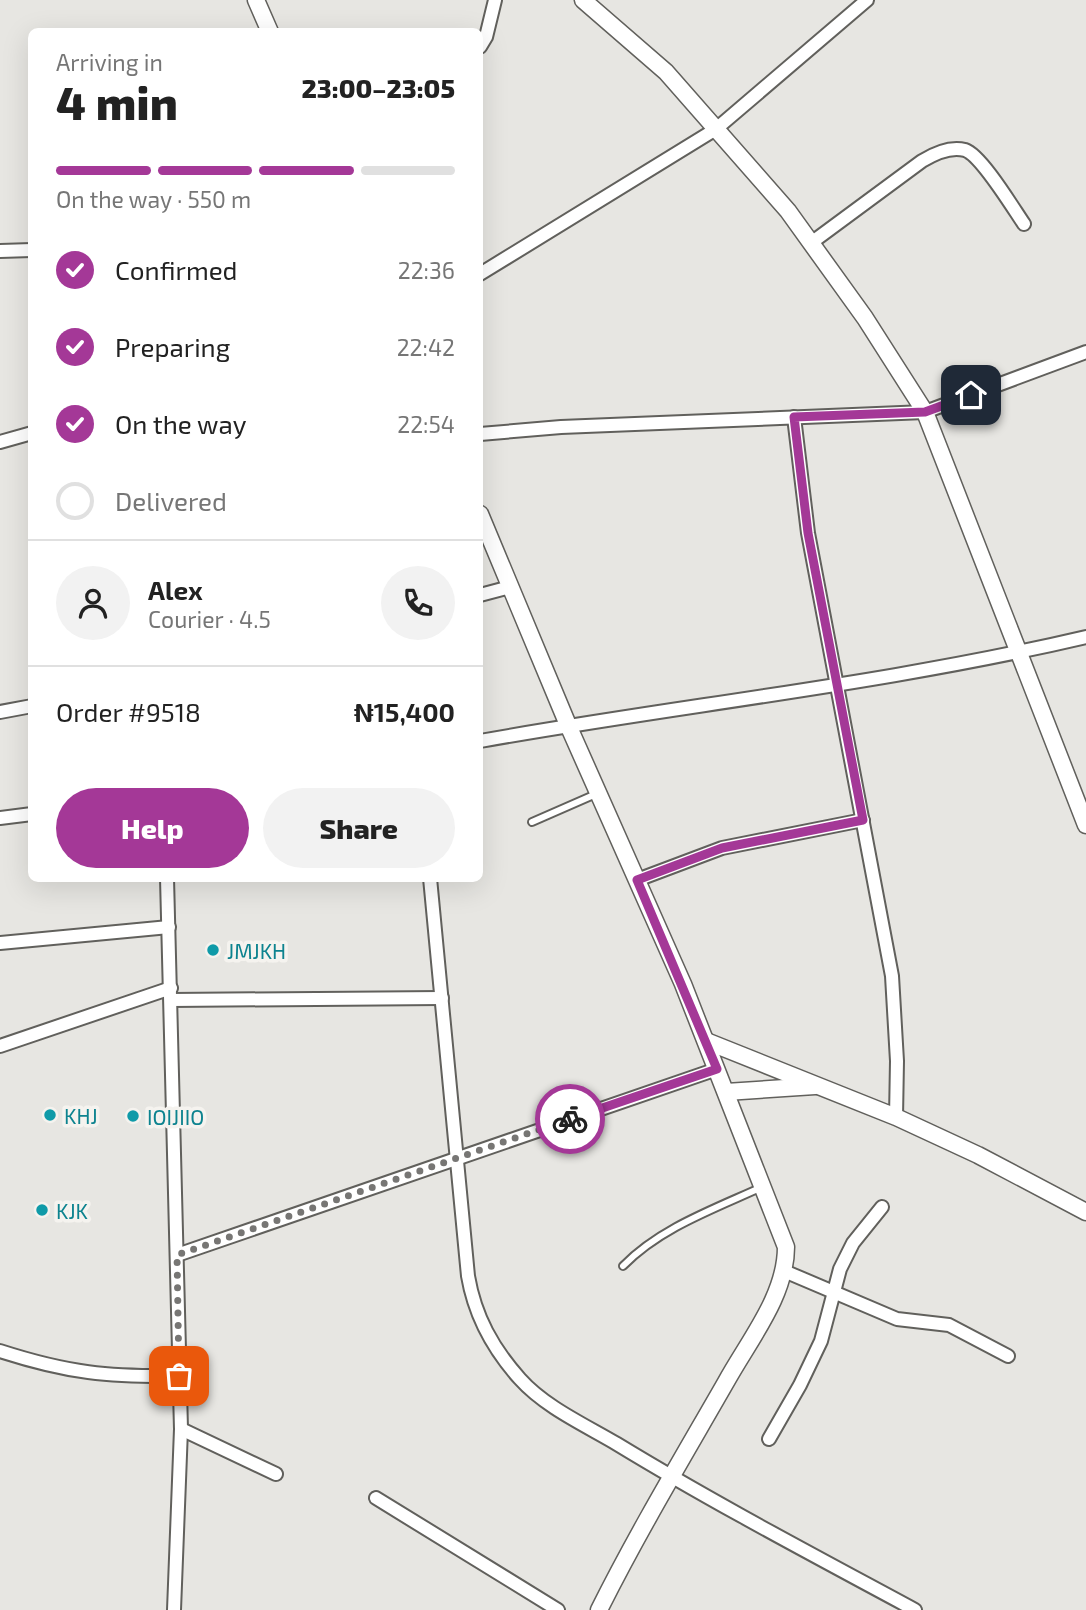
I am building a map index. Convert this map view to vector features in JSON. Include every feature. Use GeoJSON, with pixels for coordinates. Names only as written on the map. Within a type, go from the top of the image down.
{"type":"FeatureCollection","features":[{"type":"Feature","properties":{"kind":"street"},"geometry":{"type":"LineString","coordinates":[[256,0],[268,28]]}},
{"type":"Feature","properties":{"kind":"street"},"geometry":{"type":"LineString","coordinates":[[483,42],[495,0]]}},
{"type":"Feature","properties":{"kind":"street"},"geometry":{"type":"LineString","coordinates":[[583,0],[666,72],[788,211],[865,318],[925,412],[1086,825]]}},
{"type":"Feature","properties":{"kind":"street"},"geometry":{"type":"LineString","coordinates":[[483,272],[716,129],[858,3]]}},
{"type":"Feature","properties":{"kind":"street"},"geometry":{"type":"LineString","coordinates":[[811,243],[922,160],[936,152],[952,150],[967,150],[978,161],[1024,224]]}},
{"type":"Feature","properties":{"kind":"street"},"geometry":{"type":"LineString","coordinates":[[0,251],[28,250]]}},
{"type":"Feature","properties":{"kind":"street"},"geometry":{"type":"LineString","coordinates":[[483,434],[561,427],[925,412],[1086,352]]}},
{"type":"Feature","properties":{"kind":"street"},"geometry":{"type":"LineString","coordinates":[[794,417],[808,533],[892,976],[897,1061],[896,1117]]}},
{"type":"Feature","properties":{"kind":"street"},"geometry":{"type":"LineString","coordinates":[[0,442],[28,434]]}},
{"type":"Feature","properties":{"kind":"street"},"geometry":{"type":"LineString","coordinates":[[483,521],[568,725],[706,1041],[786,1247],[784,1271],[764,1319],[599,1610]]}},
{"type":"Feature","properties":{"kind":"street"},"geometry":{"type":"LineString","coordinates":[[483,594],[510,587]]}},
{"type":"Feature","properties":{"kind":"street"},"geometry":{"type":"LineString","coordinates":[[483,740],[836,685],[1019,653],[1086,637]]}},
{"type":"Feature","properties":{"kind":"street"},"geometry":{"type":"LineString","coordinates":[[0,712],[28,707]]}},
{"type":"Feature","properties":{"kind":"street"},"geometry":{"type":"LineString","coordinates":[[0,818],[28,814]]}},
{"type":"Feature","properties":{"kind":"street"},"geometry":{"type":"LineString","coordinates":[[637,880],[722,848],[863,820]]}},
{"type":"Feature","properties":{"kind":"street"},"geometry":{"type":"LineString","coordinates":[[167,882],[181,1429],[174,1610]]}},
{"type":"Feature","properties":{"kind":"street"},"geometry":{"type":"LineString","coordinates":[[430,882],[472,1299],[481,1325],[495,1348],[522,1381],[539,1395],[672,1477],[915,1610]]}},
{"type":"Feature","properties":{"kind":"street"},"geometry":{"type":"LineString","coordinates":[[0,943],[169,927]]}},
{"type":"Feature","properties":{"kind":"street"},"geometry":{"type":"LineString","coordinates":[[0,1046],[171,994],[442,998]]}},
{"type":"Feature","properties":{"kind":"street"},"geometry":{"type":"LineString","coordinates":[[706,1041],[778,1067],[815,1086],[896,1117],[978,1155],[1086,1212]]}},
{"type":"Feature","properties":{"kind":"street"},"geometry":{"type":"LineString","coordinates":[[177,1255],[717,1069]]}},
{"type":"Feature","properties":{"kind":"street"},"geometry":{"type":"LineString","coordinates":[[726,1092],[815,1086]]}},
{"type":"Feature","properties":{"kind":"street"},"geometry":{"type":"LineString","coordinates":[[769,1439],[821,1341],[840,1269],[853,1243],[881,1207]]}},
{"type":"Feature","properties":{"kind":"street"},"geometry":{"type":"LineString","coordinates":[[784,1271],[897,1319],[949,1325],[1008,1356]]}},
{"type":"Feature","properties":{"kind":"street"},"geometry":{"type":"LineString","coordinates":[[0,1351],[53,1368],[84,1374],[117,1377],[179,1376]]}},
{"type":"Feature","properties":{"kind":"street"},"geometry":{"type":"LineString","coordinates":[[181,1429],[276,1474]]}},
{"type":"Feature","properties":{"kind":"street"},"geometry":{"type":"LineString","coordinates":[[376,1498],[558,1610]]}},
{"type":"Feature","properties":{"kind":"lane"},"geometry":{"type":"LineString","coordinates":[[532,822],[598,794]]}},
{"type":"Feature","properties":{"kind":"lane"},"geometry":{"type":"LineString","coordinates":[[623,1266],[641,1250],[676,1228],[764,1187]]}},
{"type":"Feature","properties":{"kind":"way so far"},"geometry":{"type":"LineString","coordinates":[[179,1376],[177,1255],[570,1119]]}},
{"type":"Feature","properties":{"kind":"place","name":"JMJKH"},"geometry":{"type":"Point","coordinates":[213,950]}},
{"type":"Feature","properties":{"kind":"place","name":"KHJ"},"geometry":{"type":"Point","coordinates":[50,1115]}},
{"type":"Feature","properties":{"kind":"place","name":"IOIJIIO"},"geometry":{"type":"Point","coordinates":[133,1116]}},
{"type":"Feature","properties":{"kind":"place","name":"KJK"},"geometry":{"type":"Point","coordinates":[42,1210]}},
{"type":"Feature","properties":{"kind":"route"},"geometry":{"type":"LineString","coordinates":[[570,1119],[717,1069],[637,880],[722,848],[863,820],[808,533],[794,417],[925,412],[971,395]]}}]}
